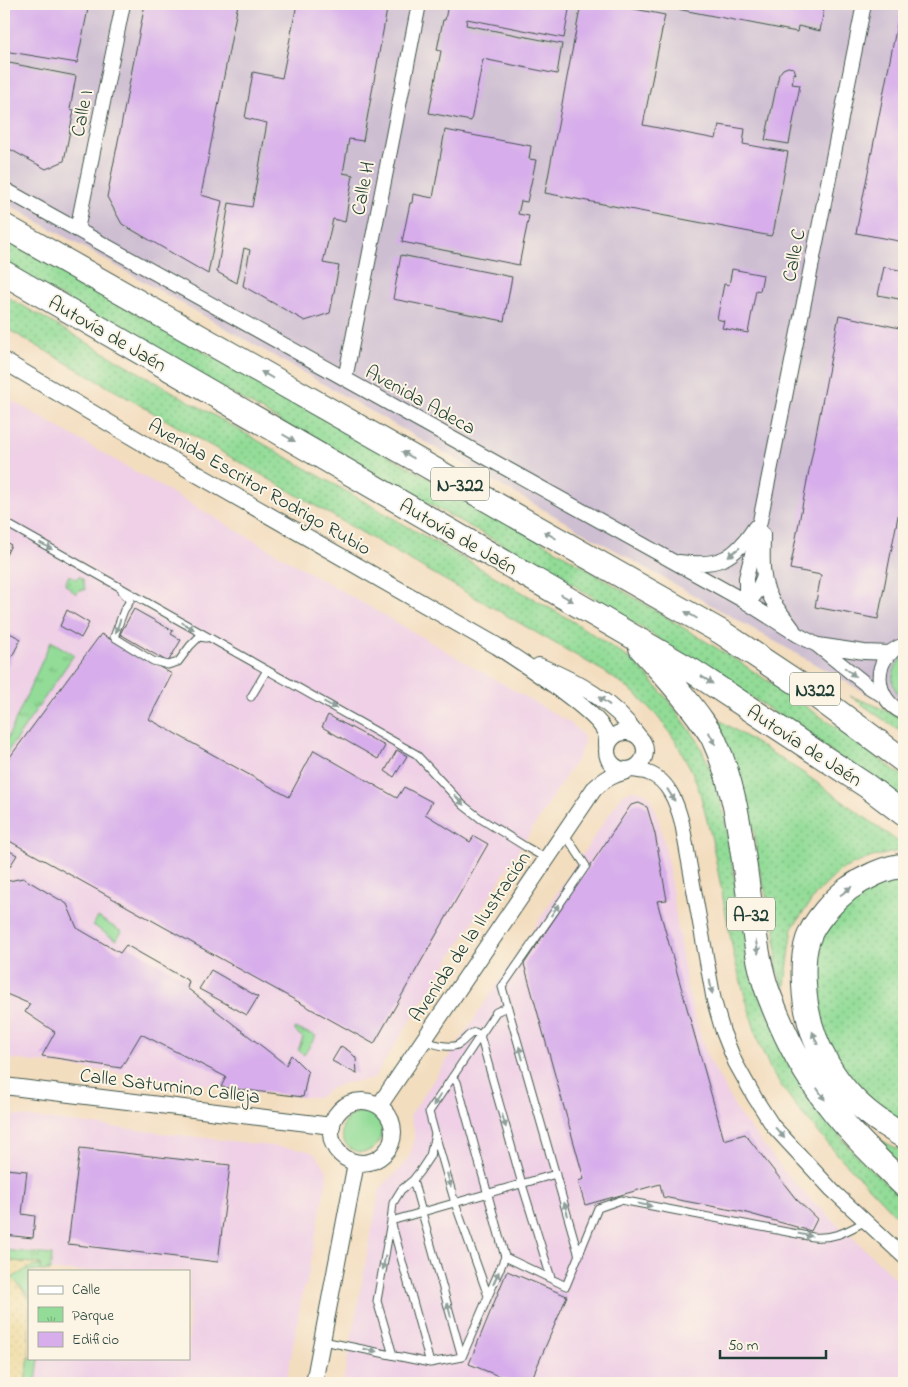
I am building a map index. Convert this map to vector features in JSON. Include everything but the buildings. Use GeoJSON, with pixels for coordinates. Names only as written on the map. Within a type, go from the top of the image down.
{"type":"FeatureCollection","features":[{"type":"Feature","properties":{"kind":"highway","name":"Autovía de Jaén"},"geometry":{"type":"LineString","coordinates":[[4,226],[721,632],[812,692],[904,761]]}},
{"type":"Feature","properties":{"kind":"highway","name":"Autovía de Jaén"},"geometry":{"type":"LineString","coordinates":[[4,273],[626,632],[710,683],[867,786],[904,814]]}},
{"type":"Feature","properties":{"kind":"highway","name":"A-32"},"geometry":{"type":"LineString","coordinates":[[626,632],[688,701],[714,739],[731,788],[742,845],[750,910],[766,985],[776,1012],[800,1062],[828,1104],[859,1140],[904,1185]]}},
{"type":"Feature","properties":{"kind":"highway","name":"N322"},"geometry":{"type":"LineString","coordinates":[[721,632],[822,693],[904,753]]}},
{"type":"Feature","properties":{"kind":"highway"},"geometry":{"type":"LineString","coordinates":[[904,866],[880,872],[857,883],[839,896],[820,918],[808,938],[802,963],[809,1022],[822,1054],[836,1078],[855,1102],[876,1119],[904,1136]]}},
{"type":"Feature","properties":{"kind":"street","name":"Calle I"},"geometry":{"type":"LineString","coordinates":[[78,230],[123,4]]}},
{"type":"Feature","properties":{"kind":"street","name":"Calle H"},"geometry":{"type":"LineString","coordinates":[[345,379],[419,4]]}},
{"type":"Feature","properties":{"kind":"street","name":"Calle C"},"geometry":{"type":"LineString","coordinates":[[764,576],[752,599],[746,602],[746,578],[762,513],[864,4]]}},
{"type":"Feature","properties":{"kind":"street","name":"Avenida Adeca"},"geometry":{"type":"LineString","coordinates":[[4,189],[746,602],[817,645],[868,686],[884,696],[892,706],[904,713]]}},
{"type":"Feature","properties":{"kind":"street","name":"Avenida Escritor Rodrigo Rubio"},"geometry":{"type":"LineString","coordinates":[[4,361],[148,446],[497,646],[546,679],[598,721],[606,733],[607,749]]}},
{"type":"Feature","properties":{"kind":"street","name":"Calle C"},"geometry":{"type":"LineString","coordinates":[[672,561],[708,564],[724,559],[736,552],[745,543],[762,513]]}},
{"type":"Feature","properties":{"kind":"street","name":"Calle C"},"geometry":{"type":"LineString","coordinates":[[762,513],[766,587],[772,600],[798,635]]}},
{"type":"Feature","properties":{"kind":"street","name":"Avenida Adeca"},"geometry":{"type":"LineString","coordinates":[[817,645],[864,652],[890,653]]}},
{"type":"Feature","properties":{"kind":"street"},"geometry":{"type":"LineString","coordinates":[[884,696],[880,684],[883,663],[890,653],[904,645]]}},
{"type":"Feature","properties":{"kind":"street","name":"Avenida Escritor Rodrigo Rubio"},"geometry":{"type":"LineString","coordinates":[[497,646],[580,685],[606,701],[628,722],[638,736]]}},
{"type":"Feature","properties":{"kind":"street"},"geometry":{"type":"LineString","coordinates":[[629,771],[638,767],[643,762],[645,746],[638,736],[632,733],[621,732],[611,739],[607,749],[610,763],[615,768],[629,771],[648,773],[657,778],[670,790],[678,806],[714,1001],[723,1032],[735,1062],[755,1098],[774,1126],[832,1190],[904,1257]]}},
{"type":"Feature","properties":{"kind":"street","name":"Avenida de la Ilustración"},"geometry":{"type":"LineString","coordinates":[[594,789],[607,749]]}},
{"type":"Feature","properties":{"kind":"street","name":"Avenida de la Ilustración"},"geometry":{"type":"LineString","coordinates":[[379,1106],[594,789],[604,779],[629,771]]}},
{"type":"Feature","properties":{"kind":"street","name":"Calle Saturnino Calleja"},"geometry":{"type":"LineString","coordinates":[[4,1086],[332,1126]]}},
{"type":"Feature","properties":{"kind":"street"},"geometry":{"type":"LineString","coordinates":[[354,1102],[371,1102],[379,1106],[388,1115],[393,1126],[393,1139],[388,1150],[374,1161],[365,1163],[356,1163],[347,1159],[339,1153],[331,1136],[334,1118],[346,1105],[354,1102]]}},
{"type":"Feature","properties":{"kind":"street"},"geometry":{"type":"LineString","coordinates":[[314,1383],[356,1163]]}},
{"type":"Feature","properties":{"kind":"lane"},"geometry":{"type":"LineString","coordinates":[[4,522],[416,754],[463,805],[526,848],[547,859]]}},
{"type":"Feature","properties":{"kind":"lane"},"geometry":{"type":"LineString","coordinates":[[116,585],[130,601],[124,610],[114,637],[154,661],[168,665],[178,662],[198,637],[212,639]]}},
{"type":"Feature","properties":{"kind":"lane"},"geometry":{"type":"LineString","coordinates":[[251,698],[267,670]]}},
{"type":"Feature","properties":{"kind":"lane"},"geometry":{"type":"LineString","coordinates":[[564,833],[586,866],[502,987],[580,1256]]}},
{"type":"Feature","properties":{"kind":"lane"},"geometry":{"type":"LineString","coordinates":[[488,1296],[456,1202],[429,1112],[496,1012],[507,1007]]}},
{"type":"Feature","properties":{"kind":"lane"},"geometry":{"type":"LineString","coordinates":[[422,1041],[453,1047],[460,1044],[469,1034],[475,1032],[480,1035],[551,1278]]}},
{"type":"Feature","properties":{"kind":"lane"},"geometry":{"type":"LineString","coordinates":[[452,1078],[457,1082],[505,1257],[462,1357]]}},
{"type":"Feature","properties":{"kind":"lane"},"geometry":{"type":"LineString","coordinates":[[393,1355],[377,1301],[392,1221],[393,1203],[401,1190],[413,1180],[430,1156],[435,1134]]}},
{"type":"Feature","properties":{"kind":"lane"},"geometry":{"type":"LineString","coordinates":[[392,1221],[556,1174]]}},
{"type":"Feature","properties":{"kind":"lane"},"geometry":{"type":"LineString","coordinates":[[413,1180],[462,1357]]}},
{"type":"Feature","properties":{"kind":"lane"},"geometry":{"type":"LineString","coordinates":[[505,1257],[566,1286],[580,1256],[598,1208],[622,1200],[824,1238],[840,1235],[866,1221]]}},
{"type":"Feature","properties":{"kind":"lane"},"geometry":{"type":"LineString","coordinates":[[392,1221],[430,1363]]}},
{"type":"Feature","properties":{"kind":"lane"},"geometry":{"type":"LineString","coordinates":[[322,1340],[430,1363],[462,1357]]}},
{"type":"Feature","properties":{"kind":"shaded area"},"geometry":{"type":"Polygon","coordinates":[[[4,4],[904,4],[904,715],[4,202],[4,4]]]}},
{"type":"Feature","properties":{"kind":"shaded area"},"geometry":{"type":"Polygon","coordinates":[[[4,396],[569,722],[584,737],[580,754],[374,1078],[344,1083],[330,1089],[318,1098],[4,1058],[4,396]]]}},
{"type":"Feature","properties":{"kind":"shaded area"},"geometry":{"type":"Polygon","coordinates":[[[633,790],[643,792],[651,798],[656,812],[665,845],[687,987],[708,1057],[738,1113],[780,1166],[805,1194],[895,1279],[904,1296],[904,1383],[343,1383],[379,1191],[408,1159],[414,1142],[414,1129],[410,1116],[614,807],[623,794],[633,790]]]}},
{"type":"Feature","properties":{"kind":"shaded area"},"geometry":{"type":"Polygon","coordinates":[[[4,1114],[305,1150],[314,1153],[327,1172],[286,1383],[36,1383],[39,1360],[190,1360],[190,1270],[50,1270],[52,1255],[4,1250],[4,1114]]]}},
{"type":"Feature","properties":{"kind":"green space"},"geometry":{"type":"Polygon","coordinates":[[[4,239],[558,551],[741,663],[827,721],[904,777],[904,803],[762,704],[561,577],[310,438],[4,264],[4,239]]]}},
{"type":"Feature","properties":{"kind":"green space"},"geometry":{"type":"Polygon","coordinates":[[[4,295],[574,622],[636,663],[669,701],[698,741],[716,782],[725,819],[739,907],[814,1102],[849,1147],[904,1199],[904,1224],[838,1155],[799,1110],[772,1073],[758,1041],[735,961],[712,840],[700,793],[692,771],[675,740],[658,717],[636,694],[605,672],[4,327],[4,295]]]}},
{"type":"Feature","properties":{"kind":"green space"},"geometry":{"type":"Polygon","coordinates":[[[69,575],[76,579],[79,576],[83,579],[85,590],[79,590],[76,594],[65,584],[69,575]]]}},
{"type":"Feature","properties":{"kind":"green space"},"geometry":{"type":"Polygon","coordinates":[[[51,641],[74,655],[4,757],[4,746],[51,641]]]}},
{"type":"Feature","properties":{"kind":"green space"},"geometry":{"type":"Polygon","coordinates":[[[904,657],[904,698],[895,689],[893,678],[896,667],[904,657]]]}},
{"type":"Feature","properties":{"kind":"green space"},"geometry":{"type":"Polygon","coordinates":[[[850,696],[874,705],[904,720],[904,734],[850,696]]]}},
{"type":"Feature","properties":{"kind":"green space"},"geometry":{"type":"Polygon","coordinates":[[[705,711],[805,774],[904,846],[904,850],[872,857],[842,869],[816,894],[793,927],[784,991],[777,968],[775,928],[758,864],[754,831],[742,790],[705,711]]]}},
{"type":"Feature","properties":{"kind":"green space"},"geometry":{"type":"Polygon","coordinates":[[[904,874],[904,1125],[864,1100],[829,1050],[813,1000],[813,950],[824,926],[868,884],[904,874]]]}},
{"type":"Feature","properties":{"kind":"green space"},"geometry":{"type":"Polygon","coordinates":[[[98,917],[122,932],[116,940],[93,925],[98,917]]]}},
{"type":"Feature","properties":{"kind":"green space"},"geometry":{"type":"Polygon","coordinates":[[[295,1028],[316,1036],[304,1055],[298,1050],[303,1038],[295,1031],[295,1028]]]}},
{"type":"Feature","properties":{"kind":"green space"},"geometry":{"type":"Polygon","coordinates":[[[362,1112],[376,1118],[382,1132],[376,1146],[362,1152],[348,1146],[342,1132],[348,1118],[362,1112]]]}},
{"type":"Feature","properties":{"kind":"green space"},"geometry":{"type":"Polygon","coordinates":[[[867,1133],[896,1148],[904,1150],[904,1168],[867,1133]]]}},
{"type":"Feature","properties":{"kind":"green space"},"geometry":{"type":"Polygon","coordinates":[[[4,1250],[52,1255],[50,1270],[40,1270],[41,1264],[4,1260],[4,1250]]]}},
{"type":"Feature","properties":{"kind":"green space"},"geometry":{"type":"Polygon","coordinates":[[[34,1266],[41,1266],[40,1270],[28,1270],[28,1296],[12,1278],[34,1266]]]}},
{"type":"Feature","properties":{"kind":"green space"},"geometry":{"type":"Polygon","coordinates":[[[29,1360],[39,1360],[36,1383],[25,1383],[29,1360]]]}},
{"type":"Feature","properties":{"kind":"sand"},"geometry":{"type":"Polygon","coordinates":[[[4,1260],[41,1264],[13,1278],[28,1297],[29,1360],[25,1383],[4,1383],[4,1260]]]}}]}
